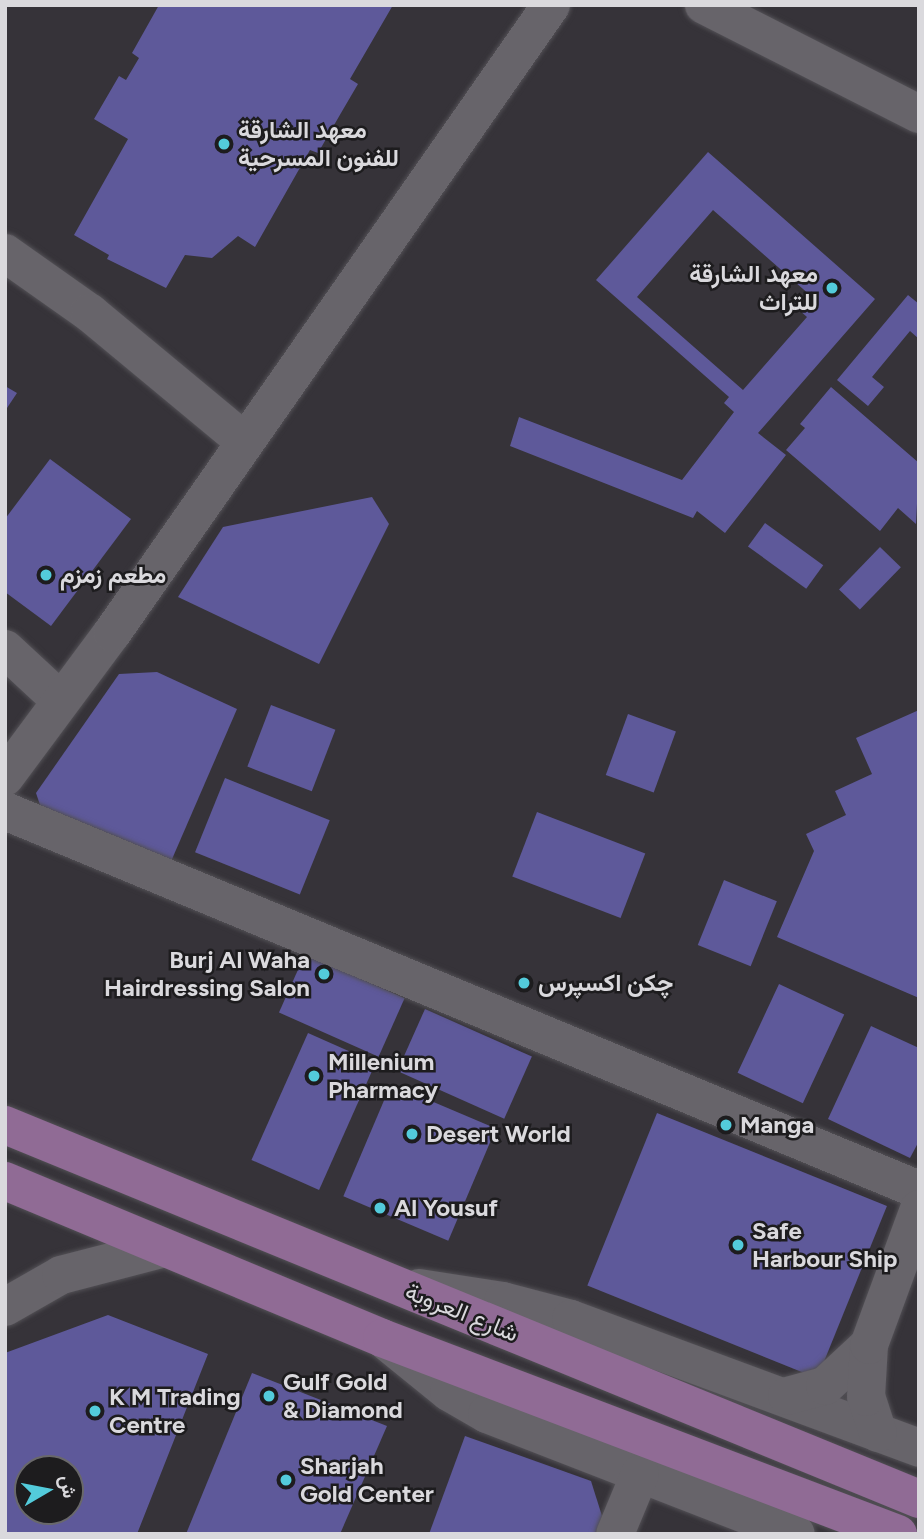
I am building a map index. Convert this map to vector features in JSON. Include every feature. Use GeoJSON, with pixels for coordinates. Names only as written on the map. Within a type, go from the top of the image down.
{"type":"FeatureCollection","features":[{"type":"Feature","properties":{"kind":"main road","name":"شارع العروبة"},"geometry":{"type":"LineString","coordinates":[[5,1125],[919,1499]]}},
{"type":"Feature","properties":{"kind":"main road"},"geometry":{"type":"LineString","coordinates":[[5,1181],[382,1338],[898,1534]]}},
{"type":"Feature","properties":{"kind":"street"},"geometry":{"type":"LineString","coordinates":[[5,777],[551,5]]}},
{"type":"Feature","properties":{"kind":"street"},"geometry":{"type":"LineString","coordinates":[[704,5],[919,114]]}},
{"type":"Feature","properties":{"kind":"street"},"geometry":{"type":"LineString","coordinates":[[5,253],[90,313],[244,441]]}},
{"type":"Feature","properties":{"kind":"street"},"geometry":{"type":"LineString","coordinates":[[5,649],[60,700]]}},
{"type":"Feature","properties":{"kind":"street"},"geometry":{"type":"LineString","coordinates":[[5,811],[919,1190]]}},
{"type":"Feature","properties":{"kind":"street"},"geometry":{"type":"LineString","coordinates":[[878,1433],[866,1396],[869,1345],[919,1209]]}},
{"type":"Feature","properties":{"kind":"street"},"geometry":{"type":"LineString","coordinates":[[5,1307],[61,1275],[165,1248]]}},
{"type":"Feature","properties":{"kind":"street"},"geometry":{"type":"LineString","coordinates":[[400,1287],[469,1294],[571,1318],[787,1396],[919,1448]]}},
{"type":"Feature","properties":{"kind":"street"},"geometry":{"type":"LineString","coordinates":[[382,1338],[449,1392],[487,1414],[796,1534]]}},
{"type":"Feature","properties":{"kind":"street"},"geometry":{"type":"LineString","coordinates":[[787,1396],[825,1385],[869,1345]]}},
{"type":"Feature","properties":{"kind":"street"},"geometry":{"type":"LineString","coordinates":[[615,1534],[640,1474]]}},
{"type":"Feature","properties":{"kind":"building","name":"معهد الشارقة للفنون المسرحية"},"geometry":{"type":"Polygon","coordinates":[[[159,5],[393,5],[350,79],[358,84],[318,153],[310,150],[255,247],[238,236],[212,258],[185,255],[166,288],[107,259],[109,255],[74,235],[128,139],[94,119],[119,76],[126,80],[139,58],[132,53],[159,5]]]}},
{"type":"Feature","properties":{"kind":"building","name":"معهد الشارقة للتراث"},"geometry":{"type":"Polygon","coordinates":[[[708,152],[875,299],[758,433],[786,455],[725,533],[697,511],[693,518],[510,446],[519,417],[682,480],[734,412],[724,403],[729,397],[596,280],[708,152]],[[713,210],[637,297],[743,390],[807,317],[799,310],[811,296],[713,210]]]}},
{"type":"Feature","properties":{"kind":"building"},"geometry":{"type":"Polygon","coordinates":[[[908,295],[919,304],[919,339],[910,331],[872,377],[884,387],[868,406],[837,380],[908,295]]]}},
{"type":"Feature","properties":{"kind":"building"},"geometry":{"type":"Polygon","coordinates":[[[5,386],[17,393],[5,411],[5,386]]]}},
{"type":"Feature","properties":{"kind":"building"},"geometry":{"type":"Polygon","coordinates":[[[831,387],[919,463],[916,524],[898,508],[880,531],[786,450],[805,428],[800,424],[831,387]]]}},
{"type":"Feature","properties":{"kind":"building"},"geometry":{"type":"Polygon","coordinates":[[[50,459],[131,519],[51,626],[5,592],[5,519],[50,459]]]}},
{"type":"Feature","properties":{"kind":"building"},"geometry":{"type":"Polygon","coordinates":[[[372,497],[389,524],[319,664],[178,597],[223,527],[372,497]]]}},
{"type":"Feature","properties":{"kind":"building"},"geometry":{"type":"Polygon","coordinates":[[[765,523],[823,565],[806,589],[748,546],[765,523]]]}},
{"type":"Feature","properties":{"kind":"building"},"geometry":{"type":"Polygon","coordinates":[[[880,547],[901,567],[860,610],[839,589],[880,547]]]}},
{"type":"Feature","properties":{"kind":"building"},"geometry":{"type":"Polygon","coordinates":[[[157,672],[237,709],[166,873],[45,820],[36,793],[119,674],[157,672]]]}},
{"type":"Feature","properties":{"kind":"building"},"geometry":{"type":"Polygon","coordinates":[[[271,705],[335,730],[312,791],[247,767],[271,705]]]}},
{"type":"Feature","properties":{"kind":"building"},"geometry":{"type":"Polygon","coordinates":[[[919,710],[919,998],[777,937],[814,851],[806,834],[846,815],[835,791],[872,774],[856,738],[919,710]]]}},
{"type":"Feature","properties":{"kind":"building"},"geometry":{"type":"Polygon","coordinates":[[[628,714],[676,731],[654,793],[606,775],[628,714]]]}},
{"type":"Feature","properties":{"kind":"building"},"geometry":{"type":"Polygon","coordinates":[[[225,778],[330,820],[300,895],[195,852],[225,778]]]}},
{"type":"Feature","properties":{"kind":"building"},"geometry":{"type":"Polygon","coordinates":[[[537,812],[645,854],[621,918],[512,876],[537,812]]]}},
{"type":"Feature","properties":{"kind":"building"},"geometry":{"type":"Polygon","coordinates":[[[724,880],[777,901],[751,966],[698,945],[724,880]]]}},
{"type":"Feature","properties":{"kind":"building"},"geometry":{"type":"Polygon","coordinates":[[[305,954],[405,998],[379,1057],[279,1012],[305,954]]]}},
{"type":"Feature","properties":{"kind":"building"},"geometry":{"type":"Polygon","coordinates":[[[779,984],[844,1014],[803,1103],[738,1073],[779,984]]]}},
{"type":"Feature","properties":{"kind":"building"},"geometry":{"type":"Polygon","coordinates":[[[425,1009],[532,1057],[504,1119],[397,1071],[425,1009]]]}},
{"type":"Feature","properties":{"kind":"building"},"geometry":{"type":"Polygon","coordinates":[[[871,1026],[919,1048],[919,1141],[910,1158],[828,1119],[871,1026]]]}},
{"type":"Feature","properties":{"kind":"building"},"geometry":{"type":"Polygon","coordinates":[[[308,1033],[376,1063],[319,1190],[251,1160],[308,1033]]]}},
{"type":"Feature","properties":{"kind":"building"},"geometry":{"type":"Polygon","coordinates":[[[391,1084],[496,1129],[448,1241],[343,1196],[391,1084]]]}},
{"type":"Feature","properties":{"kind":"building","name":"Safe Harbour Ship"},"geometry":{"type":"Polygon","coordinates":[[[657,1113],[887,1206],[817,1378],[587,1285],[657,1113]]]}},
{"type":"Feature","properties":{"kind":"building","name":"K M Trading Centre"},"geometry":{"type":"Polygon","coordinates":[[[108,1315],[208,1354],[137,1534],[5,1534],[5,1353],[108,1315]]]}},
{"type":"Feature","properties":{"kind":"building","name":"Sharjah Gold Center"},"geometry":{"type":"Polygon","coordinates":[[[252,1373],[387,1426],[340,1534],[186,1534],[252,1373]]]}},
{"type":"Feature","properties":{"kind":"building"},"geometry":{"type":"Polygon","coordinates":[[[465,1436],[591,1481],[602,1516],[595,1534],[429,1534],[465,1436]]]}},
{"type":"Feature","properties":{"kind":"place","name":"معهد الشارقة للفنون المسرحية"},"geometry":{"type":"Point","coordinates":[224,144]}},
{"type":"Feature","properties":{"kind":"place","name":"معهد الشارقة للتراث"},"geometry":{"type":"Point","coordinates":[832,288]}},
{"type":"Feature","properties":{"kind":"place","name":"مطعم زمزم"},"geometry":{"type":"Point","coordinates":[46,575]}},
{"type":"Feature","properties":{"kind":"place","name":"Burj Al Waha Hairdressing Salon"},"geometry":{"type":"Point","coordinates":[324,974]}},
{"type":"Feature","properties":{"kind":"place","name":"چکن اکسپرس"},"geometry":{"type":"Point","coordinates":[524,983]}},
{"type":"Feature","properties":{"kind":"place","name":"Millenium Pharmacy"},"geometry":{"type":"Point","coordinates":[314,1076]}},
{"type":"Feature","properties":{"kind":"place","name":"Manga"},"geometry":{"type":"Point","coordinates":[726,1125]}},
{"type":"Feature","properties":{"kind":"place","name":"Desert World"},"geometry":{"type":"Point","coordinates":[412,1134]}},
{"type":"Feature","properties":{"kind":"place","name":"Al Yousuf"},"geometry":{"type":"Point","coordinates":[380,1208]}},
{"type":"Feature","properties":{"kind":"place","name":"Safe Harbour Ship"},"geometry":{"type":"Point","coordinates":[738,1245]}},
{"type":"Feature","properties":{"kind":"place","name":"Gulf Gold & Diamond"},"geometry":{"type":"Point","coordinates":[269,1396]}},
{"type":"Feature","properties":{"kind":"place","name":"K M Trading Centre"},"geometry":{"type":"Point","coordinates":[95,1411]}},
{"type":"Feature","properties":{"kind":"place","name":"Sharjah Gold Center"},"geometry":{"type":"Point","coordinates":[286,1480]}}]}
